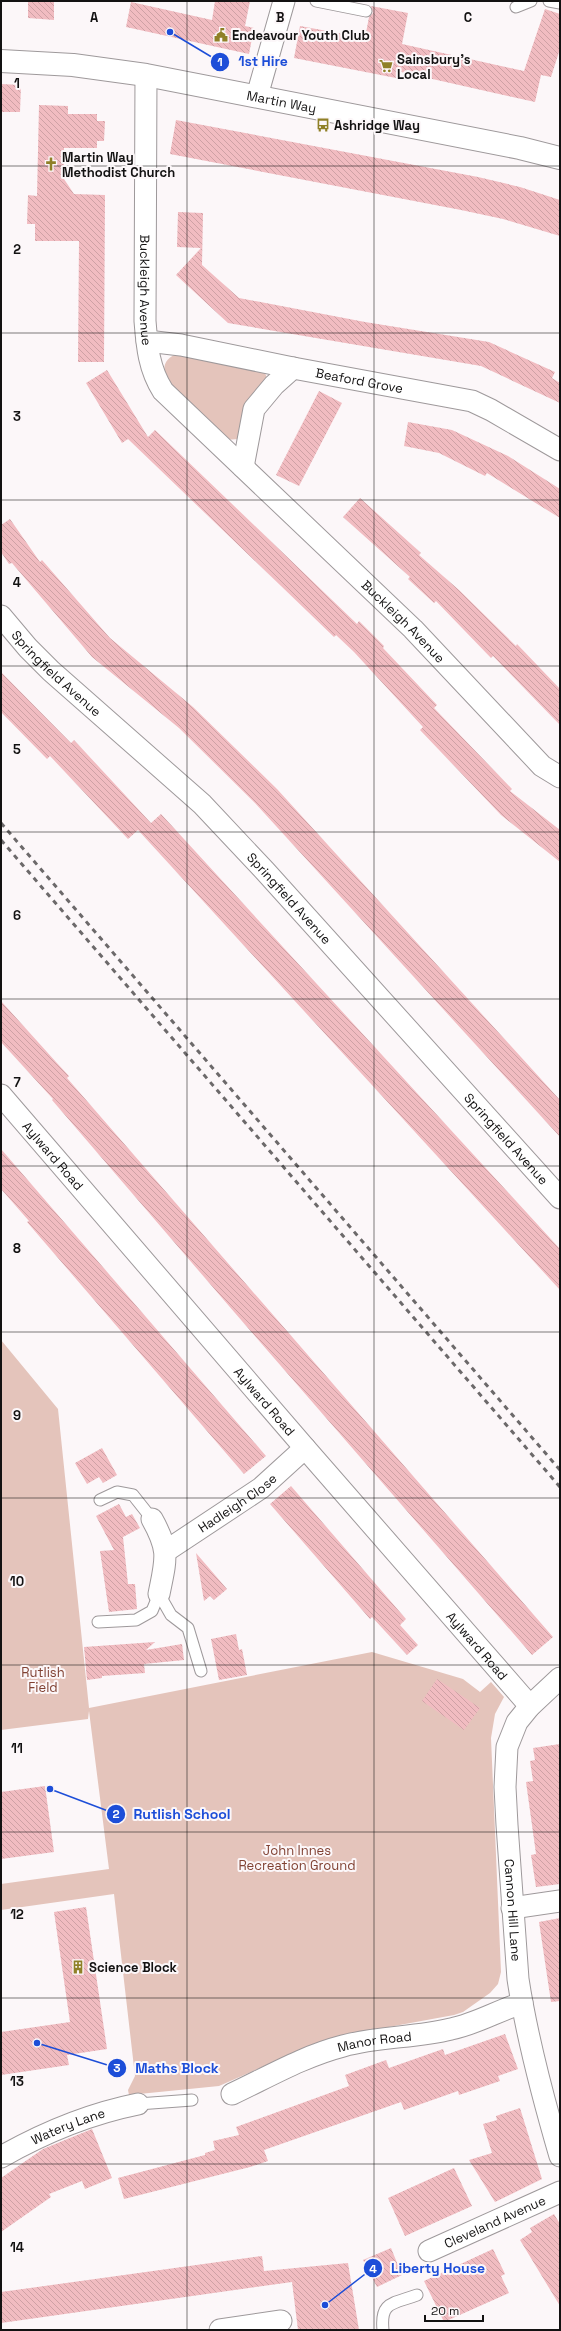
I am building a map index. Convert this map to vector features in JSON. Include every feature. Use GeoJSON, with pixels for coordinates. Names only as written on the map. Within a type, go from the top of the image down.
{"type":"FeatureCollection","features":[{"type":"Feature","properties":{"kind":"main road","name":"Martin Way"},"geometry":{"type":"LineString","coordinates":[[1,61],[73,65],[146,75],[520,148],[560,158]]}},
{"type":"Feature","properties":{"kind":"street"},"geometry":{"type":"LineString","coordinates":[[258,96],[284,1]]}},
{"type":"Feature","properties":{"kind":"street","name":"Buckleigh Avenue"},"geometry":{"type":"LineString","coordinates":[[146,75],[144,272],[146,341],[151,366],[163,391],[413,629],[542,766],[560,777]]}},
{"type":"Feature","properties":{"kind":"street","name":"Beaford Grove"},"geometry":{"type":"LineString","coordinates":[[146,341],[181,345],[292,368],[472,401],[491,410],[560,450]]}},
{"type":"Feature","properties":{"kind":"street"},"geometry":{"type":"LineString","coordinates":[[243,468],[254,409],[274,385],[292,368]]}},
{"type":"Feature","properties":{"kind":"street","name":"Springfield Avenue"},"geometry":{"type":"LineString","coordinates":[[1,616],[28,648],[51,671],[202,804],[276,882],[560,1198]]}},
{"type":"Feature","properties":{"kind":"street","name":"Aylward Road"},"geometry":{"type":"LineString","coordinates":[[1,1094],[305,1448],[530,1706]]}},
{"type":"Feature","properties":{"kind":"street","name":"Hadleigh Close"},"geometry":{"type":"LineString","coordinates":[[166,1551],[261,1488],[305,1448]]}},
{"type":"Feature","properties":{"kind":"street"},"geometry":{"type":"LineString","coordinates":[[152,1519],[163,1538],[166,1551],[159,1594]]}},
{"type":"Feature","properties":{"kind":"street","name":"Cannon Hill Lane"},"geometry":{"type":"LineString","coordinates":[[560,1678],[530,1706],[515,1726],[507,1746],[505,1787],[512,1908],[522,2004],[560,2156]]}},
{"type":"Feature","properties":{"kind":"street"},"geometry":{"type":"LineString","coordinates":[[512,1908],[560,1901]]}},
{"type":"Feature","properties":{"kind":"street","name":"Manor Road"},"geometry":{"type":"LineString","coordinates":[[232,2094],[312,2056],[330,2050],[377,2039],[449,2030],[471,2024],[506,2008],[522,2004]]}},
{"type":"Feature","properties":{"kind":"street","name":"Watery Lane"},"geometry":{"type":"LineString","coordinates":[[1,2157],[69,2123],[111,2110],[138,2104]]}},
{"type":"Feature","properties":{"kind":"street","name":"Cleveland Avenue"},"geometry":{"type":"LineString","coordinates":[[429,2251],[560,2192]]}},
{"type":"Feature","properties":{"kind":"street"},"geometry":{"type":"LineString","coordinates":[[220,2330],[281,2321]]}},
{"type":"Feature","properties":{"kind":"lane"},"geometry":{"type":"LineString","coordinates":[[316,1],[366,10]]}},
{"type":"Feature","properties":{"kind":"lane"},"geometry":{"type":"LineString","coordinates":[[516,7],[531,1]]}},
{"type":"Feature","properties":{"kind":"lane"},"geometry":{"type":"LineString","coordinates":[[549,1],[560,3]]}},
{"type":"Feature","properties":{"kind":"lane"},"geometry":{"type":"LineString","coordinates":[[100,1500],[117,1492],[133,1495],[152,1519]]}},
{"type":"Feature","properties":{"kind":"lane"},"geometry":{"type":"LineString","coordinates":[[98,1622],[136,1620],[152,1611],[159,1594]]}},
{"type":"Feature","properties":{"kind":"lane"},"geometry":{"type":"LineString","coordinates":[[159,1594],[171,1615],[188,1628],[202,1671]]}},
{"type":"Feature","properties":{"kind":"lane"},"geometry":{"type":"LineString","coordinates":[[138,2104],[192,2100]]}},
{"type":"Feature","properties":{"kind":"lane"},"geometry":{"type":"LineString","coordinates":[[382,2330],[381,2315],[386,2307],[417,2295]]}},
{"type":"Feature","properties":{"kind":"green space"},"geometry":{"type":"Polygon","coordinates":[[[179,353],[262,370],[266,375],[267,380],[239,439],[224,440],[191,410],[169,383],[165,371],[167,360],[179,353]]]}},
{"type":"Feature","properties":{"kind":"green space","name":"John Innes Recreation Ground"},"geometry":{"type":"Polygon","coordinates":[[[1,1340],[58,1409],[89,1708],[372,1652],[463,1679],[480,1692],[491,1682],[504,1697],[495,1714],[491,1738],[501,1972],[498,1984],[490,1993],[463,2012],[454,2015],[356,2033],[310,2046],[219,2086],[129,2095],[128,2090],[135,2076],[114,1894],[1,1910],[1,1884],[109,1869],[89,1711],[88,1719],[1,1730],[1,1340]]]}},
{"type":"Feature","properties":{"kind":"building"},"geometry":{"type":"Polygon","coordinates":[[[28,1],[54,1],[54,20],[28,18],[28,1]]]}},
{"type":"Feature","properties":{"kind":"building"},"geometry":{"type":"Polygon","coordinates":[[[215,1],[250,1],[245,26],[254,28],[249,54],[126,27],[131,2],[212,20],[215,1]]]}},
{"type":"Feature","properties":{"kind":"building"},"geometry":{"type":"Polygon","coordinates":[[[371,6],[408,13],[402,44],[524,71],[545,9],[560,14],[560,49],[551,77],[541,75],[535,102],[397,71],[396,78],[294,58],[300,26],[365,38],[369,17],[373,13],[371,6]]]}},
{"type":"Feature","properties":{"kind":"building"},"geometry":{"type":"Polygon","coordinates":[[[1,84],[21,85],[20,112],[1,112],[1,84]]]}},
{"type":"Feature","properties":{"kind":"building","name":"Martin Way Methodist Church"},"geometry":{"type":"Polygon","coordinates":[[[39,105],[68,106],[68,114],[97,114],[97,121],[105,121],[104,141],[97,141],[97,148],[64,148],[64,179],[74,194],[105,195],[104,362],[78,362],[79,241],[35,241],[35,224],[27,224],[28,195],[37,196],[39,105]]]}},
{"type":"Feature","properties":{"kind":"building"},"geometry":{"type":"Polygon","coordinates":[[[176,120],[478,177],[520,187],[560,200],[560,236],[503,219],[461,210],[170,154],[176,120]]]}},
{"type":"Feature","properties":{"kind":"building"},"geometry":{"type":"Polygon","coordinates":[[[178,212],[203,213],[202,265],[239,298],[365,322],[489,342],[555,372],[552,378],[560,383],[560,403],[481,366],[228,323],[176,275],[201,248],[177,247],[178,212]]]}},
{"type":"Feature","properties":{"kind":"building"},"geometry":{"type":"Polygon","coordinates":[[[107,370],[148,437],[155,430],[357,624],[359,621],[384,646],[383,648],[437,705],[434,708],[512,789],[510,791],[560,830],[560,862],[501,815],[420,730],[423,727],[354,652],[336,635],[334,637],[128,439],[122,443],[86,383],[107,370]]]}},
{"type":"Feature","properties":{"kind":"building"},"geometry":{"type":"Polygon","coordinates":[[[319,391],[342,403],[299,486],[276,475],[319,391]]]}},
{"type":"Feature","properties":{"kind":"building"},"geometry":{"type":"Polygon","coordinates":[[[408,422],[452,430],[508,456],[560,489],[560,518],[487,473],[485,476],[439,453],[404,446],[408,422]]]}},
{"type":"Feature","properties":{"kind":"building"},"geometry":{"type":"Polygon","coordinates":[[[360,498],[421,553],[419,555],[459,590],[516,646],[517,644],[560,689],[560,725],[493,656],[491,658],[436,601],[434,603],[408,579],[410,577],[343,517],[360,498]]]}},
{"type":"Feature","properties":{"kind":"building"},"geometry":{"type":"Polygon","coordinates":[[[10,519],[40,562],[42,560],[110,638],[193,707],[277,789],[560,1100],[560,1137],[255,803],[179,728],[92,657],[12,563],[9,564],[1,552],[1,525],[10,519]]]}},
{"type":"Feature","properties":{"kind":"building"},"geometry":{"type":"Polygon","coordinates":[[[1,672],[71,743],[74,740],[151,823],[161,814],[560,1249],[560,1290],[138,830],[128,839],[50,756],[47,759],[1,712],[1,672]]]}},
{"type":"Feature","properties":{"kind":"building"},"geometry":{"type":"Polygon","coordinates":[[[1,1001],[69,1076],[67,1078],[553,1637],[532,1655],[235,1313],[52,1100],[53,1099],[1,1042],[1,1001]]]}},
{"type":"Feature","properties":{"kind":"building"},"geometry":{"type":"Polygon","coordinates":[[[1,1149],[266,1456],[244,1474],[27,1222],[29,1221],[1,1189],[1,1149]]]}},
{"type":"Feature","properties":{"kind":"building"},"geometry":{"type":"Polygon","coordinates":[[[102,1448],[117,1475],[103,1483],[99,1477],[87,1484],[75,1463],[102,1448]]]}},
{"type":"Feature","properties":{"kind":"building"},"geometry":{"type":"Polygon","coordinates":[[[291,1486],[406,1619],[400,1625],[418,1645],[407,1655],[372,1617],[370,1619],[270,1504],[291,1486]]]}},
{"type":"Feature","properties":{"kind":"building"},"geometry":{"type":"Polygon","coordinates":[[[119,1504],[126,1517],[132,1514],[140,1528],[123,1537],[128,1584],[135,1584],[137,1609],[109,1612],[100,1551],[114,1550],[96,1516],[119,1504]]]}},
{"type":"Feature","properties":{"kind":"building"},"geometry":{"type":"Polygon","coordinates":[[[196,1553],[227,1589],[214,1600],[210,1596],[204,1601],[196,1553]]]}},
{"type":"Feature","properties":{"kind":"building"},"geometry":{"type":"Polygon","coordinates":[[[236,1634],[239,1650],[242,1649],[247,1675],[219,1680],[211,1639],[236,1634]]]}},
{"type":"Feature","properties":{"kind":"building"},"geometry":{"type":"Polygon","coordinates":[[[155,1642],[146,1650],[182,1644],[184,1660],[144,1664],[145,1673],[102,1676],[102,1678],[87,1680],[84,1647],[155,1642]]]}},
{"type":"Feature","properties":{"kind":"building"},"geometry":{"type":"Polygon","coordinates":[[[437,1679],[480,1708],[464,1730],[422,1701],[437,1679]]]}},
{"type":"Feature","properties":{"kind":"building"},"geometry":{"type":"Polygon","coordinates":[[[560,1744],[560,1884],[536,1887],[531,1855],[536,1854],[526,1782],[533,1781],[530,1761],[535,1760],[533,1748],[560,1744]]]}},
{"type":"Feature","properties":{"kind":"building"},"geometry":{"type":"Polygon","coordinates":[[[45,1786],[54,1852],[1,1859],[1,1792],[45,1786]]]}},
{"type":"Feature","properties":{"kind":"building","name":"Science Block"},"geometry":{"type":"Polygon","coordinates":[[[86,1907],[107,2049],[67,2055],[69,2065],[1,2075],[1,2032],[70,2022],[54,1912],[86,1907]]]}},
{"type":"Feature","properties":{"kind":"building"},"geometry":{"type":"Polygon","coordinates":[[[560,1918],[560,2001],[551,2002],[539,1922],[560,1918]]]}},
{"type":"Feature","properties":{"kind":"building"},"geometry":{"type":"Polygon","coordinates":[[[505,2034],[518,2069],[498,2076],[500,2081],[459,2095],[458,2091],[404,2110],[401,2102],[264,2150],[268,2161],[250,2167],[124,2199],[118,2178],[205,2155],[205,2153],[215,2150],[213,2141],[239,2135],[236,2127],[349,2086],[345,2075],[386,2060],[389,2068],[443,2049],[445,2055],[505,2034]]]}},
{"type":"Feature","properties":{"kind":"building"},"geometry":{"type":"Polygon","coordinates":[[[520,2108],[542,2179],[495,2202],[469,2160],[492,2153],[483,2124],[497,2120],[496,2116],[520,2108]]]}},
{"type":"Feature","properties":{"kind":"building"},"geometry":{"type":"Polygon","coordinates":[[[92,2129],[112,2178],[85,2189],[82,2181],[49,2194],[51,2197],[1,2232],[1,2178],[43,2149],[92,2129]]]}},
{"type":"Feature","properties":{"kind":"building"},"geometry":{"type":"Polygon","coordinates":[[[454,2168],[472,2206],[405,2236],[388,2198],[454,2168]]]}},
{"type":"Feature","properties":{"kind":"building"},"geometry":{"type":"Polygon","coordinates":[[[554,2214],[560,2224],[560,2306],[520,2240],[532,2232],[530,2228],[554,2214]]]}},
{"type":"Feature","properties":{"kind":"building"},"geometry":{"type":"Polygon","coordinates":[[[391,2248],[402,2275],[377,2287],[363,2260],[391,2248]]]}},
{"type":"Feature","properties":{"kind":"building"},"geometry":{"type":"Polygon","coordinates":[[[493,2249],[505,2274],[501,2276],[509,2293],[444,2322],[424,2281],[493,2249]]]}},
{"type":"Feature","properties":{"kind":"building"},"geometry":{"type":"Polygon","coordinates":[[[262,2256],[264,2271],[348,2263],[359,2330],[298,2330],[292,2282],[1,2323],[1,2292],[262,2256]]]}},
{"type":"Feature","properties":{"kind":"railway"},"geometry":{"type":"LineString","coordinates":[[1,823],[560,1470]]}},
{"type":"Feature","properties":{"kind":"railway"},"geometry":{"type":"LineString","coordinates":[[1,840],[560,1487]]}},
{"type":"Feature","properties":{"kind":"place","name":"1st Hire"},"geometry":{"type":"Point","coordinates":[170,32]}},
{"type":"Feature","properties":{"kind":"place","name":"Endeavour Youth Club"},"geometry":{"type":"Point","coordinates":[221,35]}},
{"type":"Feature","properties":{"kind":"place","name":"Sainsbury's Local"},"geometry":{"type":"Point","coordinates":[386,66]}},
{"type":"Feature","properties":{"kind":"place","name":"Ashridge Way"},"geometry":{"type":"Point","coordinates":[323,125]}},
{"type":"Feature","properties":{"kind":"place","name":"Martin Way Methodist Church"},"geometry":{"type":"Point","coordinates":[51,164]}},
{"type":"Feature","properties":{"kind":"place","name":"Rutlish School"},"geometry":{"type":"Point","coordinates":[50,1789]}},
{"type":"Feature","properties":{"kind":"place","name":"Science Block"},"geometry":{"type":"Point","coordinates":[78,1967]}},
{"type":"Feature","properties":{"kind":"place","name":"Maths Block"},"geometry":{"type":"Point","coordinates":[37,2043]}},
{"type":"Feature","properties":{"kind":"place","name":"Liberty House"},"geometry":{"type":"Point","coordinates":[325,2305]}},
{"type":"Feature","properties":{"kind":"park label","name":"Rutlish Field"},"geometry":{"type":"Point","coordinates":[43,1680]}}]}
